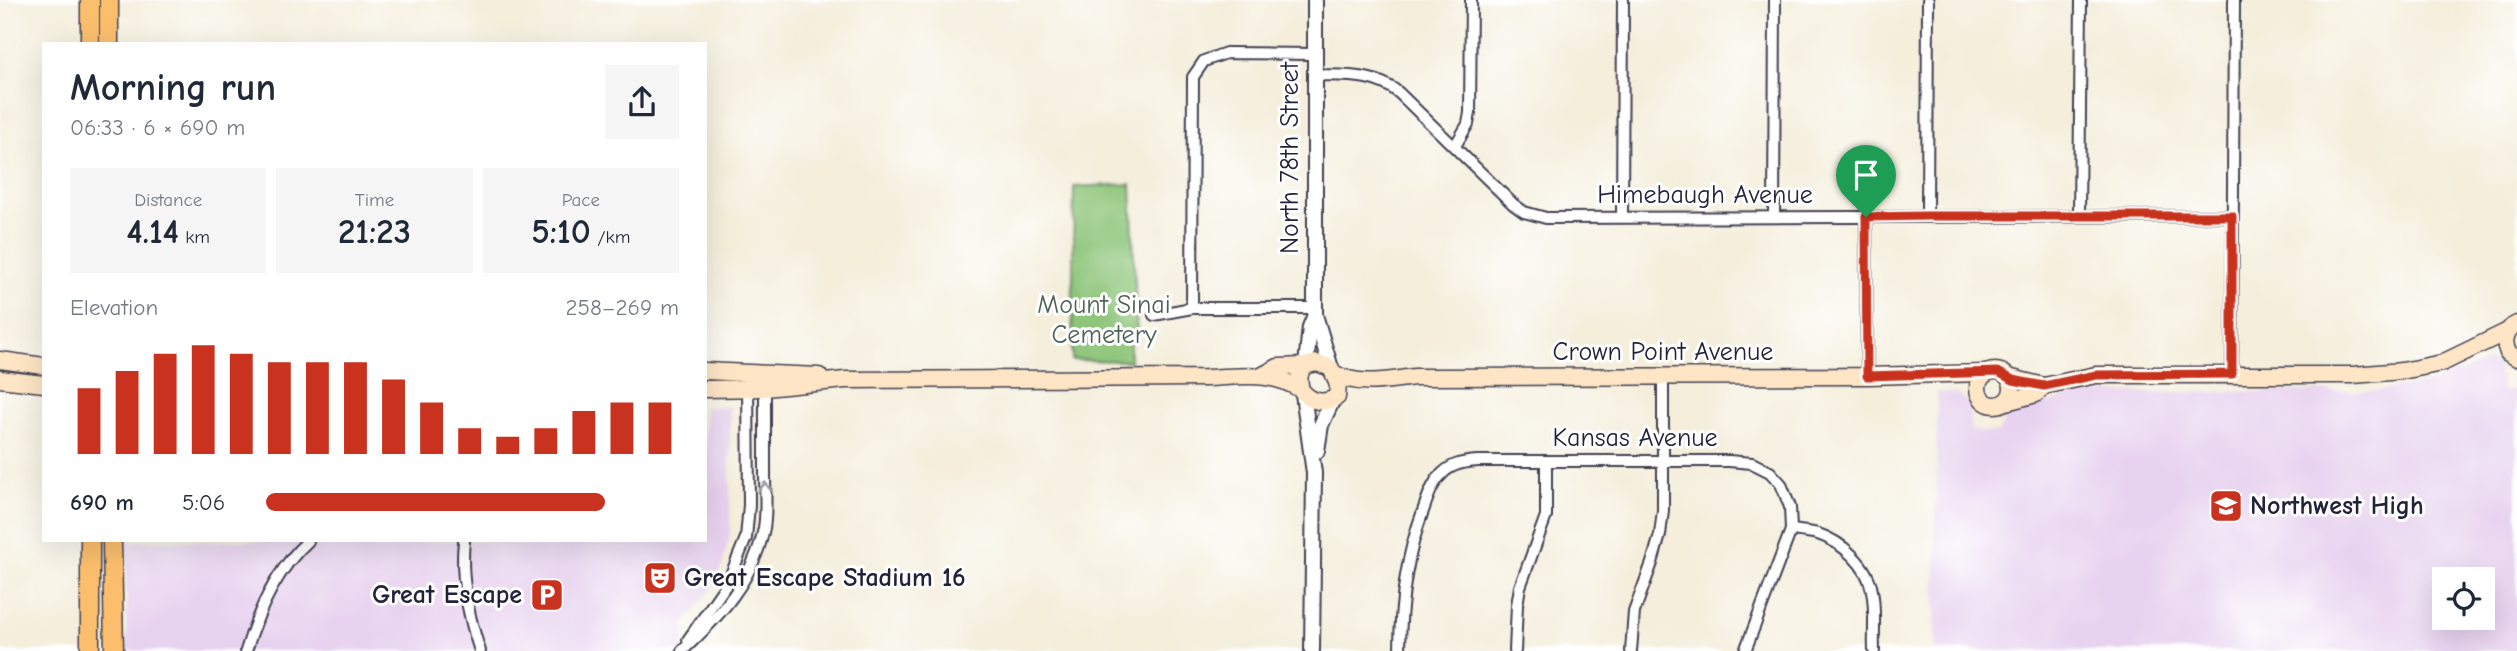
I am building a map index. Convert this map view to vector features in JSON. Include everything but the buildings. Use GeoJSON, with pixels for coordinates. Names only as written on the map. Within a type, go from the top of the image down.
{"type":"FeatureCollection","features":[{"type":"Feature","properties":{"kind":"main road"},"geometry":{"type":"LineString","coordinates":[[90,0],[90,42]]}},
{"type":"Feature","properties":{"kind":"main road"},"geometry":{"type":"LineString","coordinates":[[109,0],[109,42]]}},
{"type":"Feature","properties":{"kind":"main road"},"geometry":{"type":"LineString","coordinates":[[2044,386],[2036,394],[1999,405],[1982,400],[1978,392],[1980,378],[1987,373],[1998,372],[2044,386],[2096,375],[2353,374],[2402,371],[2442,363],[2512,328]]}},
{"type":"Feature","properties":{"kind":"main road"},"geometry":{"type":"LineString","coordinates":[[2512,328],[2505,341],[2512,353]]}},
{"type":"Feature","properties":{"kind":"main road"},"geometry":{"type":"LineString","coordinates":[[2478,347],[2512,353]]}},
{"type":"Feature","properties":{"kind":"main road"},"geometry":{"type":"LineString","coordinates":[[0,360],[42,366]]}},
{"type":"Feature","properties":{"kind":"main road"},"geometry":{"type":"LineString","coordinates":[[707,389],[821,376],[839,380],[1206,378],[1263,375],[1285,380],[1318,401],[1335,398],[1339,385],[1333,371],[1317,363],[1278,368],[1263,375]]}},
{"type":"Feature","properties":{"kind":"main road"},"geometry":{"type":"LineString","coordinates":[[1302,392],[1299,378],[1305,366]]}},
{"type":"Feature","properties":{"kind":"main road"},"geometry":{"type":"LineString","coordinates":[[707,371],[748,372],[759,383]]}},
{"type":"Feature","properties":{"kind":"main road","name":"Crown Point Avenue"},"geometry":{"type":"LineString","coordinates":[[1333,371],[1353,381],[1380,383],[1415,377],[1867,376],[1987,373]]}},
{"type":"Feature","properties":{"kind":"main road","name":"Crown Point Avenue"},"geometry":{"type":"LineString","coordinates":[[1946,375],[1964,382],[1978,392]]}},
{"type":"Feature","properties":{"kind":"main road"},"geometry":{"type":"LineString","coordinates":[[2006,402],[2011,392],[2008,377]]}},
{"type":"Feature","properties":{"kind":"main road"},"geometry":{"type":"LineString","coordinates":[[0,379],[42,384]]}},
{"type":"Feature","properties":{"kind":"main road","name":"Crown Point Avenue"},"geometry":{"type":"LineString","coordinates":[[1335,398],[1370,389],[1380,383]]}},
{"type":"Feature","properties":{"kind":"main road"},"geometry":{"type":"LineString","coordinates":[[90,542],[90,651]]}},
{"type":"Feature","properties":{"kind":"main road"},"geometry":{"type":"LineString","coordinates":[[106,542],[114,576]]}},
{"type":"Feature","properties":{"kind":"main road"},"geometry":{"type":"LineString","coordinates":[[112,542],[114,651]]}},
{"type":"Feature","properties":{"kind":"main road"},"geometry":{"type":"LineString","coordinates":[[90,570],[103,617],[104,651]]}},
{"type":"Feature","properties":{"kind":"street","name":"North 78th Street"},"geometry":{"type":"LineString","coordinates":[[1315,0],[1315,312]]}},
{"type":"Feature","properties":{"kind":"street"},"geometry":{"type":"LineString","coordinates":[[1455,146],[1468,124],[1470,113],[1471,0]]}},
{"type":"Feature","properties":{"kind":"street"},"geometry":{"type":"LineString","coordinates":[[1622,217],[1623,0]]}},
{"type":"Feature","properties":{"kind":"street"},"geometry":{"type":"LineString","coordinates":[[1774,217],[1775,0]]}},
{"type":"Feature","properties":{"kind":"street"},"geometry":{"type":"LineString","coordinates":[[1927,216],[1928,0]]}},
{"type":"Feature","properties":{"kind":"street"},"geometry":{"type":"LineString","coordinates":[[2079,216],[2081,0]]}},
{"type":"Feature","properties":{"kind":"street"},"geometry":{"type":"LineString","coordinates":[[2232,374],[2234,0]]}},
{"type":"Feature","properties":{"kind":"street"},"geometry":{"type":"LineString","coordinates":[[1192,308],[1193,77],[1204,61],[1226,53],[1315,54]]}},
{"type":"Feature","properties":{"kind":"street","name":"Himebaugh Avenue"},"geometry":{"type":"LineString","coordinates":[[1315,75],[1362,77],[1387,84],[1513,204],[1524,212],[1552,218],[2232,216]]}},
{"type":"Feature","properties":{"kind":"street"},"geometry":{"type":"LineString","coordinates":[[1866,217],[1867,376]]}},
{"type":"Feature","properties":{"kind":"street"},"geometry":{"type":"LineString","coordinates":[[1154,315],[1192,308],[1315,312]]}},
{"type":"Feature","properties":{"kind":"street"},"geometry":{"type":"LineString","coordinates":[[1305,366],[1310,327],[1315,312]]}},
{"type":"Feature","properties":{"kind":"street"},"geometry":{"type":"LineString","coordinates":[[1315,312],[1333,371]]}},
{"type":"Feature","properties":{"kind":"street"},"geometry":{"type":"LineString","coordinates":[[1631,651],[1634,612],[1653,563],[1663,510],[1663,377]]}},
{"type":"Feature","properties":{"kind":"street"},"geometry":{"type":"LineString","coordinates":[[681,651],[728,582],[743,549],[759,383]]}},
{"type":"Feature","properties":{"kind":"street"},"geometry":{"type":"LineString","coordinates":[[681,651],[706,630],[735,595],[756,554],[765,514],[759,383]]}},
{"type":"Feature","properties":{"kind":"street"},"geometry":{"type":"LineString","coordinates":[[1302,392],[1314,473]]}},
{"type":"Feature","properties":{"kind":"street"},"geometry":{"type":"LineString","coordinates":[[1312,651],[1314,473],[1321,425],[1335,398]]}},
{"type":"Feature","properties":{"kind":"street","name":"Kansas Avenue"},"geometry":{"type":"LineString","coordinates":[[1400,651],[1401,600],[1407,562],[1428,496],[1444,471],[1466,462],[1752,463],[1770,472],[1781,484],[1790,507],[1791,530]]}},
{"type":"Feature","properties":{"kind":"street"},"geometry":{"type":"LineString","coordinates":[[1516,651],[1520,587],[1546,516],[1546,462]]}},
{"type":"Feature","properties":{"kind":"street"},"geometry":{"type":"LineString","coordinates":[[1745,651],[1791,530],[1813,533],[1837,543],[1855,558],[1866,572],[1872,591],[1874,651]]}},
{"type":"Feature","properties":{"kind":"street"},"geometry":{"type":"LineString","coordinates":[[464,542],[465,592],[480,651]]}},
{"type":"Feature","properties":{"kind":"street"},"geometry":{"type":"LineString","coordinates":[[246,651],[268,596],[299,546]]}},
{"type":"Feature","properties":{"kind":"street"},"geometry":{"type":"LineString","coordinates":[[743,549],[756,554]]}},
{"type":"Feature","properties":{"kind":"shaded area","name":"Northwest High"},"geometry":{"type":"Polygon","coordinates":[[[2488,361],[2495,363],[2498,368],[2502,391],[2517,390],[2517,651],[1935,651],[1937,392],[1956,394],[1967,400],[1971,431],[1998,433],[2005,420],[2014,413],[2081,393],[2375,391],[2433,382],[2488,361]]]}},
{"type":"Feature","properties":{"kind":"shaded area"},"geometry":{"type":"Polygon","coordinates":[[[707,407],[730,407],[730,534],[722,566],[710,591],[684,623],[683,651],[127,651],[126,542],[707,542],[707,407]]]}},
{"type":"Feature","properties":{"kind":"green space","name":"Mount Sinai Cemetery"},"geometry":{"type":"Polygon","coordinates":[[[1131,184],[1137,340],[1130,340],[1130,361],[1072,360],[1074,187],[1131,184]]]}},
{"type":"Feature","properties":{"kind":"place","name":"Northwest High"},"geometry":{"type":"Point","coordinates":[2226,506]}},
{"type":"Feature","properties":{"kind":"place","name":"Great Escape Stadium 16"},"geometry":{"type":"Point","coordinates":[660,578]}},
{"type":"Feature","properties":{"kind":"place","name":"Great Escape"},"geometry":{"type":"Point","coordinates":[547,595]}},
{"type":"Feature","properties":{"kind":"route"},"geometry":{"type":"LineString","coordinates":[[2232,216],[2232,374],[2096,375],[2044,386],[2013,380],[1998,372],[1867,376],[1866,217],[2232,216]]}}]}
